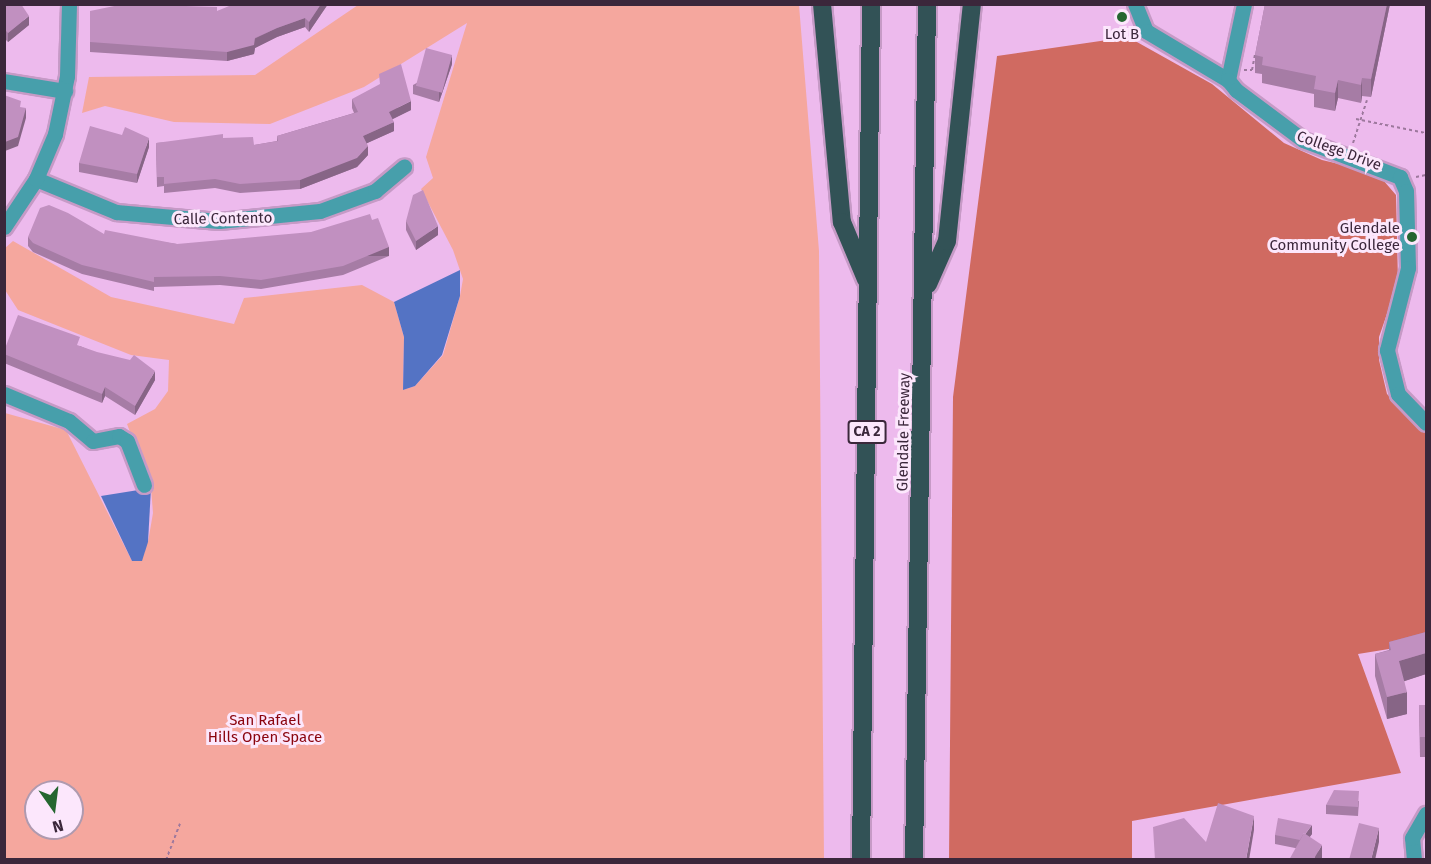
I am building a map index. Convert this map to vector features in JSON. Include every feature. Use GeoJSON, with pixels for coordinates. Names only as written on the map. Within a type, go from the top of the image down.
{"type":"FeatureCollection","features":[{"type":"Feature","properties":{"kind":"highway"},"geometry":{"type":"LineString","coordinates":[[822,4],[842,222],[870,287]]}},
{"type":"Feature","properties":{"kind":"highway","name":"CA 2"},"geometry":{"type":"LineString","coordinates":[[861,860],[870,287],[871,4]]}},
{"type":"Feature","properties":{"kind":"highway","name":"Glendale Freeway"},"geometry":{"type":"LineString","coordinates":[[914,860],[925,291],[927,4]]}},
{"type":"Feature","properties":{"kind":"highway"},"geometry":{"type":"LineString","coordinates":[[925,291],[947,241],[972,4]]}},
{"type":"Feature","properties":{"kind":"street"},"geometry":{"type":"LineString","coordinates":[[4,227],[36,179],[65,91],[69,4]]}},
{"type":"Feature","properties":{"kind":"street","name":"College Drive"},"geometry":{"type":"LineString","coordinates":[[1135,4],[1146,31],[1228,80],[1280,128],[1400,177],[1406,191],[1408,268],[1387,350],[1398,394],[1426,423]]}},
{"type":"Feature","properties":{"kind":"street"},"geometry":{"type":"LineString","coordinates":[[1228,80],[1244,4]]}},
{"type":"Feature","properties":{"kind":"street"},"geometry":{"type":"LineString","coordinates":[[4,81],[65,91]]}},
{"type":"Feature","properties":{"kind":"street","name":"Calle Contento"},"geometry":{"type":"LineString","coordinates":[[36,179],[116,212],[219,221],[320,211],[375,191],[404,167]]}},
{"type":"Feature","properties":{"kind":"street"},"geometry":{"type":"LineString","coordinates":[[4,394],[69,421],[93,441],[119,436],[127,441],[144,485]]}},
{"type":"Feature","properties":{"kind":"street"},"geometry":{"type":"LineString","coordinates":[[1414,860],[1412,838],[1426,814]]}},
{"type":"Feature","properties":{"kind":"path"},"geometry":{"type":"LineString","coordinates":[[1244,81],[1241,71],[1252,70],[1257,48]]}},
{"type":"Feature","properties":{"kind":"path"},"geometry":{"type":"LineString","coordinates":[[1353,146],[1356,119],[1367,100]]}},
{"type":"Feature","properties":{"kind":"path"},"geometry":{"type":"LineString","coordinates":[[1356,119],[1365,124],[1426,133]]}},
{"type":"Feature","properties":{"kind":"path"},"geometry":{"type":"LineString","coordinates":[[1416,177],[1426,175]]}},
{"type":"Feature","properties":{"kind":"path"},"geometry":{"type":"LineString","coordinates":[[166,860],[180,824]]}},
{"type":"Feature","properties":{"kind":"green space","name":"San Rafael Hills Open Space"},"geometry":{"type":"Polygon","coordinates":[[[358,5],[799,5],[819,251],[824,859],[5,859],[5,413],[66,430],[132,561],[148,542],[153,513],[151,488],[127,424],[155,409],[168,391],[169,360],[131,355],[18,310],[5,290],[4,249],[13,241],[111,297],[234,324],[244,298],[362,285],[394,302],[404,337],[403,390],[415,386],[443,355],[463,279],[453,250],[421,189],[433,178],[426,157],[467,23],[364,87],[270,124],[174,122],[105,106],[82,113],[89,77],[255,75],[358,5]]]}},
{"type":"Feature","properties":{"kind":"shaded area"},"geometry":{"type":"Polygon","coordinates":[[[1128,37],[1212,84],[1284,143],[1322,160],[1377,173],[1396,195],[1398,282],[1379,337],[1379,360],[1387,394],[1426,433],[1426,643],[1358,654],[1401,773],[1132,821],[1132,859],[949,860],[953,397],[997,56],[1128,37]]]}},
{"type":"Feature","properties":{"kind":"water"},"geometry":{"type":"Polygon","coordinates":[[[460,270],[460,296],[442,355],[415,386],[403,390],[404,337],[394,302],[460,270]]]}},
{"type":"Feature","properties":{"kind":"water"},"geometry":{"type":"Polygon","coordinates":[[[151,488],[148,542],[142,561],[132,561],[101,496],[151,488]]]}},
{"type":"Feature","properties":{"kind":"building"},"geometry":{"type":"Polygon","coordinates":[[[4,4],[21,4],[29,16],[8,33],[4,29],[4,4]]]}},
{"type":"Feature","properties":{"kind":"building"},"geometry":{"type":"Polygon","coordinates":[[[124,4],[217,7],[217,11],[234,4],[321,4],[309,22],[305,18],[277,28],[255,38],[254,45],[227,52],[90,42],[90,11],[124,4]]]}},
{"type":"Feature","properties":{"kind":"building"},"geometry":{"type":"Polygon","coordinates":[[[1265,4],[1387,4],[1371,79],[1362,78],[1361,85],[1338,80],[1335,93],[1314,89],[1316,76],[1262,65],[1263,57],[1255,55],[1265,4]]]}},
{"type":"Feature","properties":{"kind":"building"},"geometry":{"type":"Polygon","coordinates":[[[426,48],[452,55],[442,93],[416,86],[426,48]]]}},
{"type":"Feature","properties":{"kind":"building"},"geometry":{"type":"Polygon","coordinates":[[[401,64],[411,101],[389,112],[394,122],[363,136],[368,146],[357,158],[300,180],[240,184],[215,179],[164,184],[164,177],[157,177],[156,143],[223,134],[223,138],[253,137],[254,145],[278,141],[277,136],[358,112],[352,99],[380,84],[379,74],[401,64]]]}},
{"type":"Feature","properties":{"kind":"building"},"geometry":{"type":"Polygon","coordinates":[[[4,95],[21,101],[20,107],[26,108],[18,137],[5,142],[4,95]]]}},
{"type":"Feature","properties":{"kind":"building"},"geometry":{"type":"Polygon","coordinates":[[[90,126],[122,135],[125,127],[149,138],[137,174],[79,163],[90,126]]]}},
{"type":"Feature","properties":{"kind":"building"},"geometry":{"type":"Polygon","coordinates":[[[423,190],[438,226],[416,241],[406,221],[413,195],[423,190]]]}},
{"type":"Feature","properties":{"kind":"building"},"geometry":{"type":"Polygon","coordinates":[[[49,205],[104,234],[105,230],[177,244],[311,232],[370,214],[372,220],[378,218],[389,247],[343,266],[261,280],[220,276],[154,277],[154,282],[82,265],[33,243],[28,237],[40,208],[49,205]]]}},
{"type":"Feature","properties":{"kind":"building"},"geometry":{"type":"Polygon","coordinates":[[[18,315],[80,337],[77,345],[97,352],[130,360],[134,355],[155,371],[135,406],[105,387],[102,394],[4,354],[18,315]]]}},
{"type":"Feature","properties":{"kind":"building"},"geometry":{"type":"Polygon","coordinates":[[[1426,632],[1426,653],[1399,661],[1407,692],[1387,697],[1375,654],[1391,650],[1389,642],[1426,632]]]}},
{"type":"Feature","properties":{"kind":"building"},"geometry":{"type":"Polygon","coordinates":[[[1419,705],[1426,705],[1426,737],[1420,737],[1419,705]]]}},
{"type":"Feature","properties":{"kind":"building"},"geometry":{"type":"Polygon","coordinates":[[[1334,790],[1359,791],[1358,807],[1326,805],[1334,790]]]}},
{"type":"Feature","properties":{"kind":"building"},"geometry":{"type":"Polygon","coordinates":[[[1218,803],[1254,816],[1246,859],[1250,860],[1155,860],[1153,827],[1184,818],[1206,842],[1218,803]]]}},
{"type":"Feature","properties":{"kind":"building"},"geometry":{"type":"Polygon","coordinates":[[[1278,818],[1312,825],[1300,840],[1275,835],[1278,818]]]}},
{"type":"Feature","properties":{"kind":"building"},"geometry":{"type":"Polygon","coordinates":[[[1359,823],[1379,828],[1371,860],[1349,860],[1359,823]]]}},
{"type":"Feature","properties":{"kind":"building"},"geometry":{"type":"Polygon","coordinates":[[[1304,833],[1322,845],[1313,860],[1289,860],[1304,833]]]}},
{"type":"Feature","properties":{"kind":"place","name":"Lot B"},"geometry":{"type":"Point","coordinates":[1122,17]}},
{"type":"Feature","properties":{"kind":"place","name":"Glendale Community College"},"geometry":{"type":"Point","coordinates":[1412,237]}}]}
